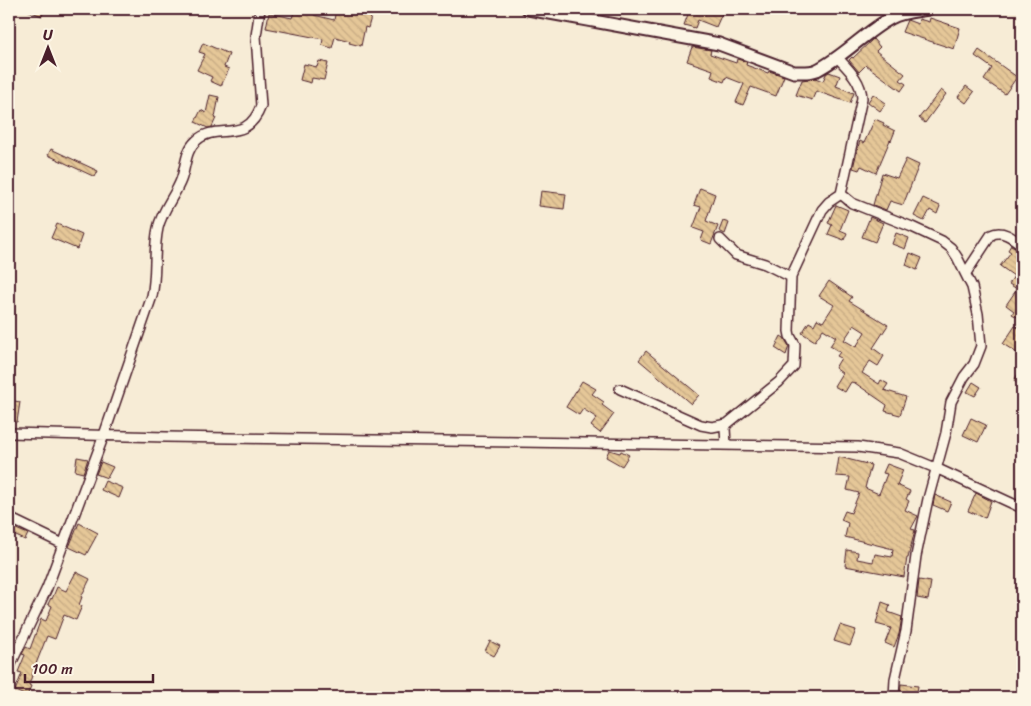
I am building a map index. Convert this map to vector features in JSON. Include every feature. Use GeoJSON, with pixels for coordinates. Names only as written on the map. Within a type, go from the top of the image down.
{"type":"FeatureCollection","features":[{"type":"Feature","properties":{"kind":"street"},"geometry":{"type":"LineString","coordinates":[[9,668],[47,588],[104,435],[152,296],[156,280],[158,226],[181,180],[188,153],[193,144],[206,134],[241,130],[258,115],[261,106],[256,36],[260,9]]}},
{"type":"Feature","properties":{"kind":"street"},"geometry":{"type":"LineString","coordinates":[[528,9],[719,44],[794,72],[816,70],[837,57],[866,33],[893,16],[928,9]]}},
{"type":"Feature","properties":{"kind":"street"},"geometry":{"type":"LineString","coordinates":[[726,444],[725,428],[728,424],[779,382],[794,366],[795,345],[789,331],[791,277],[822,210],[829,202],[841,194],[862,98],[861,88],[853,74],[837,57]]}},
{"type":"Feature","properties":{"kind":"street"},"geometry":{"type":"LineString","coordinates":[[841,194],[852,202],[912,226],[942,241],[951,248],[972,287],[978,314],[981,346],[974,364],[964,376],[951,402],[938,469],[928,499],[916,556],[906,631],[895,679],[894,697]]}},
{"type":"Feature","properties":{"kind":"street"},"geometry":{"type":"LineString","coordinates":[[966,273],[994,233],[1011,236],[1022,245]]}},
{"type":"Feature","properties":{"kind":"street"},"geometry":{"type":"LineString","coordinates":[[720,239],[736,255],[766,264],[791,277]]}},
{"type":"Feature","properties":{"kind":"street"},"geometry":{"type":"LineString","coordinates":[[620,389],[701,425],[712,427],[728,424]]}},
{"type":"Feature","properties":{"kind":"street"},"geometry":{"type":"LineString","coordinates":[[9,433],[858,447],[899,453],[1022,508]]}},
{"type":"Feature","properties":{"kind":"street"},"geometry":{"type":"LineString","coordinates":[[9,518],[63,544]]}},
{"type":"Feature","properties":{"kind":"building"},"geometry":{"type":"Polygon","coordinates":[[[24,9],[45,9],[42,16],[24,9]]]}},
{"type":"Feature","properties":{"kind":"building"},"geometry":{"type":"Polygon","coordinates":[[[295,9],[315,9],[314,15],[334,20],[336,9],[373,10],[368,28],[365,27],[361,46],[335,37],[332,48],[322,45],[323,39],[266,28],[269,13],[292,18],[295,9]]]}},
{"type":"Feature","properties":{"kind":"building"},"geometry":{"type":"Polygon","coordinates":[[[690,9],[724,9],[716,27],[698,20],[695,28],[684,25],[690,9]]]}},
{"type":"Feature","properties":{"kind":"building"},"geometry":{"type":"Polygon","coordinates":[[[930,18],[960,28],[954,49],[902,32],[907,20],[918,24],[919,19],[929,22],[930,18]]]}},
{"type":"Feature","properties":{"kind":"building"},"geometry":{"type":"Polygon","coordinates":[[[873,39],[880,47],[876,51],[905,74],[900,80],[906,84],[901,91],[866,65],[859,72],[849,60],[873,39]]]}},
{"type":"Feature","properties":{"kind":"building"},"geometry":{"type":"Polygon","coordinates":[[[203,43],[229,54],[224,67],[229,69],[221,86],[210,81],[212,77],[197,70],[205,54],[199,52],[203,43]]]}},
{"type":"Feature","properties":{"kind":"building"},"geometry":{"type":"Polygon","coordinates":[[[692,47],[711,50],[710,54],[736,63],[737,59],[747,62],[746,65],[768,73],[769,71],[784,76],[776,96],[751,87],[743,105],[736,102],[744,84],[726,77],[724,82],[711,77],[713,70],[687,61],[692,47]]]}},
{"type":"Feature","properties":{"kind":"building"},"geometry":{"type":"Polygon","coordinates":[[[979,50],[1017,77],[1005,94],[984,80],[992,68],[975,56],[979,50]]]}},
{"type":"Feature","properties":{"kind":"building"},"geometry":{"type":"Polygon","coordinates":[[[319,61],[328,63],[324,80],[312,78],[311,83],[300,80],[304,64],[317,67],[319,61]]]}},
{"type":"Feature","properties":{"kind":"building"},"geometry":{"type":"Polygon","coordinates":[[[829,72],[840,76],[836,86],[854,93],[850,103],[816,91],[812,100],[796,95],[802,80],[815,78],[823,81],[829,72]]]}},
{"type":"Feature","properties":{"kind":"building"},"geometry":{"type":"Polygon","coordinates":[[[966,86],[974,92],[966,103],[958,97],[966,86]]]}},
{"type":"Feature","properties":{"kind":"building"},"geometry":{"type":"Polygon","coordinates":[[[941,90],[946,94],[925,123],[919,118],[941,90]]]}},
{"type":"Feature","properties":{"kind":"building"},"geometry":{"type":"Polygon","coordinates":[[[873,94],[886,103],[880,111],[868,102],[873,94]]]}},
{"type":"Feature","properties":{"kind":"building"},"geometry":{"type":"Polygon","coordinates":[[[210,95],[219,97],[216,118],[212,127],[208,128],[195,122],[201,110],[206,113],[210,95]]]}},
{"type":"Feature","properties":{"kind":"building"},"geometry":{"type":"Polygon","coordinates":[[[875,119],[895,131],[876,173],[861,166],[859,170],[853,168],[860,141],[864,143],[875,119]]]}},
{"type":"Feature","properties":{"kind":"building"},"geometry":{"type":"Polygon","coordinates":[[[51,149],[98,171],[95,177],[48,155],[51,149]]]}},
{"type":"Feature","properties":{"kind":"building"},"geometry":{"type":"Polygon","coordinates":[[[906,159],[919,165],[903,205],[890,201],[886,210],[873,205],[882,173],[897,178],[906,159]]]}},
{"type":"Feature","properties":{"kind":"building"},"geometry":{"type":"Polygon","coordinates":[[[700,188],[715,194],[706,221],[718,226],[711,244],[701,240],[704,232],[693,228],[701,207],[694,205],[700,188]]]}},
{"type":"Feature","properties":{"kind":"building"},"geometry":{"type":"Polygon","coordinates":[[[541,191],[566,194],[564,209],[539,206],[541,191]]]}},
{"type":"Feature","properties":{"kind":"building"},"geometry":{"type":"Polygon","coordinates":[[[923,198],[940,206],[937,214],[930,210],[924,221],[914,216],[923,198]]]}},
{"type":"Feature","properties":{"kind":"building"},"geometry":{"type":"Polygon","coordinates":[[[836,205],[848,210],[840,230],[847,233],[844,240],[828,234],[832,225],[828,223],[836,205]]]}},
{"type":"Feature","properties":{"kind":"building"},"geometry":{"type":"Polygon","coordinates":[[[870,217],[883,223],[875,242],[862,237],[870,217]]]}},
{"type":"Feature","properties":{"kind":"building"},"geometry":{"type":"Polygon","coordinates":[[[723,221],[729,223],[725,234],[719,231],[723,221]]]}},
{"type":"Feature","properties":{"kind":"building"},"geometry":{"type":"Polygon","coordinates":[[[57,224],[82,235],[77,249],[51,238],[57,224]]]}},
{"type":"Feature","properties":{"kind":"building"},"geometry":{"type":"Polygon","coordinates":[[[896,233],[909,238],[905,249],[892,244],[896,233]]]}},
{"type":"Feature","properties":{"kind":"building"},"geometry":{"type":"Polygon","coordinates":[[[1011,245],[1022,251],[1022,313],[1019,318],[1012,314],[1014,311],[1006,305],[1017,289],[1009,284],[1014,276],[1000,266],[1011,252],[1008,250],[1011,245]]]}},
{"type":"Feature","properties":{"kind":"building"},"geometry":{"type":"Polygon","coordinates":[[[910,253],[922,258],[917,270],[906,265],[910,253]]]}},
{"type":"Feature","properties":{"kind":"building"},"geometry":{"type":"Polygon","coordinates":[[[829,281],[852,297],[849,301],[888,325],[873,348],[884,356],[878,366],[870,361],[862,373],[879,384],[881,380],[888,384],[884,390],[906,397],[900,415],[885,411],[887,405],[855,383],[851,382],[845,392],[834,386],[842,373],[835,368],[841,358],[837,356],[840,352],[830,346],[836,337],[823,329],[815,341],[802,333],[809,322],[814,325],[817,319],[823,322],[834,305],[819,296],[829,281]],[[854,325],[844,340],[856,347],[865,332],[854,325]]]}},
{"type":"Feature","properties":{"kind":"building"},"geometry":{"type":"Polygon","coordinates":[[[1015,326],[1022,330],[1022,356],[1003,344],[1015,326]]]}},
{"type":"Feature","properties":{"kind":"building"},"geometry":{"type":"Polygon","coordinates":[[[781,336],[789,346],[786,355],[775,348],[781,336]]]}},
{"type":"Feature","properties":{"kind":"building"},"geometry":{"type":"Polygon","coordinates":[[[646,351],[699,395],[691,404],[639,360],[646,351]]]}},
{"type":"Feature","properties":{"kind":"building"},"geometry":{"type":"Polygon","coordinates":[[[1022,366],[1022,386],[1014,381],[1022,366]]]}},
{"type":"Feature","properties":{"kind":"building"},"geometry":{"type":"Polygon","coordinates":[[[582,381],[596,389],[592,394],[604,402],[602,405],[614,414],[600,433],[591,426],[597,418],[583,409],[579,415],[566,407],[582,381]]]}},
{"type":"Feature","properties":{"kind":"building"},"geometry":{"type":"Polygon","coordinates":[[[973,382],[981,387],[975,396],[967,392],[973,382]]]}},
{"type":"Feature","properties":{"kind":"building"},"geometry":{"type":"Polygon","coordinates":[[[9,400],[20,402],[17,422],[9,421],[9,400]]]}},
{"type":"Feature","properties":{"kind":"building"},"geometry":{"type":"Polygon","coordinates":[[[971,418],[986,425],[978,442],[963,435],[971,418]]]}},
{"type":"Feature","properties":{"kind":"building"},"geometry":{"type":"Polygon","coordinates":[[[609,450],[620,453],[621,451],[629,455],[622,466],[606,457],[609,450]]]}},
{"type":"Feature","properties":{"kind":"building"},"geometry":{"type":"Polygon","coordinates":[[[77,457],[88,459],[83,473],[75,471],[77,457]]]}},
{"type":"Feature","properties":{"kind":"building"},"geometry":{"type":"Polygon","coordinates":[[[839,457],[871,465],[865,488],[879,494],[887,474],[883,473],[887,464],[903,470],[897,485],[910,491],[906,499],[909,501],[905,510],[918,516],[911,529],[915,530],[904,577],[845,566],[847,550],[858,552],[857,559],[873,562],[875,554],[892,557],[893,549],[845,537],[848,523],[841,520],[845,511],[851,513],[859,493],[847,490],[850,477],[836,476],[839,457]]]}},
{"type":"Feature","properties":{"kind":"building"},"geometry":{"type":"Polygon","coordinates":[[[101,462],[113,467],[107,478],[96,474],[101,462]]]}},
{"type":"Feature","properties":{"kind":"building"},"geometry":{"type":"Polygon","coordinates":[[[105,481],[123,488],[119,498],[101,490],[105,481]]]}},
{"type":"Feature","properties":{"kind":"building"},"geometry":{"type":"Polygon","coordinates":[[[976,493],[991,501],[985,518],[968,511],[976,493]]]}},
{"type":"Feature","properties":{"kind":"building"},"geometry":{"type":"Polygon","coordinates":[[[935,495],[951,502],[947,511],[933,505],[935,495]]]}},
{"type":"Feature","properties":{"kind":"building"},"geometry":{"type":"Polygon","coordinates":[[[79,523],[98,533],[86,555],[69,547],[79,523]]]}},
{"type":"Feature","properties":{"kind":"building"},"geometry":{"type":"Polygon","coordinates":[[[9,526],[28,534],[25,540],[9,533],[9,526]]]}},
{"type":"Feature","properties":{"kind":"building"},"geometry":{"type":"Polygon","coordinates":[[[76,572],[90,579],[81,597],[79,605],[82,606],[76,620],[64,615],[55,639],[47,636],[34,669],[27,696],[15,691],[22,673],[18,672],[25,655],[22,654],[26,647],[30,649],[41,619],[46,621],[52,606],[48,604],[57,587],[66,591],[76,572]]]}},
{"type":"Feature","properties":{"kind":"building"},"geometry":{"type":"Polygon","coordinates":[[[919,580],[931,582],[928,600],[917,598],[919,580]]]}},
{"type":"Feature","properties":{"kind":"building"},"geometry":{"type":"Polygon","coordinates":[[[882,602],[890,605],[888,612],[902,617],[894,647],[885,643],[891,628],[876,624],[882,602]]]}},
{"type":"Feature","properties":{"kind":"building"},"geometry":{"type":"Polygon","coordinates":[[[840,625],[856,630],[850,646],[834,641],[840,625]]]}},
{"type":"Feature","properties":{"kind":"building"},"geometry":{"type":"Polygon","coordinates":[[[490,641],[500,646],[494,656],[485,651],[490,641]]]}},
{"type":"Feature","properties":{"kind":"building"},"geometry":{"type":"Polygon","coordinates":[[[901,684],[918,686],[916,697],[900,697],[901,684]]]}}]}
